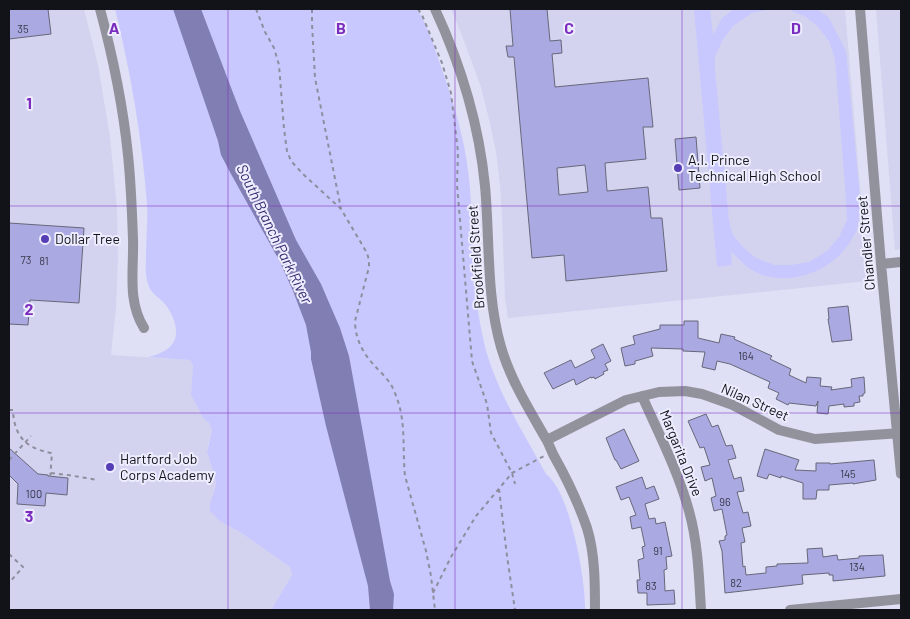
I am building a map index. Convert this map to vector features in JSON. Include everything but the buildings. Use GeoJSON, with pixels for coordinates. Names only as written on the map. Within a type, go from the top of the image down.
{"type":"FeatureCollection","features":[{"type":"Feature","properties":{"kind":"street"},"geometry":{"type":"LineString","coordinates":[[100,9],[113,64],[125,134],[130,179],[133,240],[133,297],[135,309],[144,328]]}},
{"type":"Feature","properties":{"kind":"street","name":"Brookfield Street"},"geometry":{"type":"LineString","coordinates":[[435,9],[457,59],[477,129],[485,185],[492,303],[501,348],[518,391],[547,440],[573,491],[587,529],[593,559],[595,610]]}},
{"type":"Feature","properties":{"kind":"street","name":"Chandler Street"},"geometry":{"type":"LineString","coordinates":[[860,9],[881,264],[899,433],[901,474]]}},
{"type":"Feature","properties":{"kind":"street"},"geometry":{"type":"LineString","coordinates":[[881,264],[901,262]]}},
{"type":"Feature","properties":{"kind":"street","name":"Nilan Street"},"geometry":{"type":"LineString","coordinates":[[547,440],[626,400],[660,392],[685,391],[702,394],[733,405],[779,430],[815,439],[899,433]]}},
{"type":"Feature","properties":{"kind":"street","name":"Margarita Drive"},"geometry":{"type":"LineString","coordinates":[[642,396],[676,473],[690,511],[697,550],[701,610]]}},
{"type":"Feature","properties":{"kind":"street"},"geometry":{"type":"LineString","coordinates":[[790,610],[901,600]]}},
{"type":"Feature","properties":{"kind":"path"},"geometry":{"type":"LineString","coordinates":[[256,9],[274,48],[279,65],[284,129],[287,151],[291,161],[341,209],[370,260],[370,267],[354,322],[355,330],[357,338],[370,360],[388,380],[398,400],[404,429],[403,464],[405,476],[426,552],[434,593],[435,610]]}},
{"type":"Feature","properties":{"kind":"path"},"geometry":{"type":"LineString","coordinates":[[312,9],[315,78],[341,209]]}},
{"type":"Feature","properties":{"kind":"path"},"geometry":{"type":"LineString","coordinates":[[418,9],[442,63],[451,93],[458,152],[458,185],[472,361],[487,404],[491,433],[512,473],[515,484]]}},
{"type":"Feature","properties":{"kind":"path"},"geometry":{"type":"LineString","coordinates":[[9,410],[12,410],[20,437],[34,448],[52,453],[50,480]]}},
{"type":"Feature","properties":{"kind":"path"},"geometry":{"type":"LineString","coordinates":[[9,460],[31,436]]}},
{"type":"Feature","properties":{"kind":"path"},"geometry":{"type":"LineString","coordinates":[[434,593],[451,558],[476,516],[512,473],[552,452]]}},
{"type":"Feature","properties":{"kind":"path"},"geometry":{"type":"LineString","coordinates":[[51,473],[98,480]]}},
{"type":"Feature","properties":{"kind":"path"},"geometry":{"type":"LineString","coordinates":[[499,489],[515,610]]}},
{"type":"Feature","properties":{"kind":"path"},"geometry":{"type":"LineString","coordinates":[[9,554],[23,567],[9,584]]}},
{"type":"Feature","properties":{"kind":"shaded area","name":"Hartford Job Corps Academy"},"geometry":{"type":"Polygon","coordinates":[[[9,9],[84,9],[98,65],[110,137],[117,209],[116,307],[111,355],[190,360],[193,366],[191,395],[203,418],[209,423],[212,430],[207,452],[216,481],[210,503],[221,522],[240,532],[290,567],[292,575],[271,610],[9,610],[9,9]]]}},
{"type":"Feature","properties":{"kind":"shaded area"},"geometry":{"type":"Polygon","coordinates":[[[115,9],[417,9],[427,28],[450,93],[463,140],[470,190],[476,298],[486,352],[508,406],[546,474],[555,484],[562,498],[575,538],[583,579],[585,610],[271,610],[292,575],[290,567],[240,532],[221,522],[210,511],[210,503],[216,481],[207,452],[212,430],[209,423],[203,418],[191,395],[193,366],[190,360],[148,357],[158,354],[171,346],[176,337],[176,328],[169,310],[152,291],[146,277],[147,211],[145,179],[131,81],[115,9]]]}},
{"type":"Feature","properties":{"kind":"shaded area","name":"A.I. Prince Technical High School"},"geometry":{"type":"Polygon","coordinates":[[[451,9],[845,9],[868,281],[508,318],[505,298],[500,185],[496,152],[481,87],[451,9]]]}},
{"type":"Feature","properties":{"kind":"shaded area"},"geometry":{"type":"Polygon","coordinates":[[[694,9],[710,9],[713,35],[722,18],[734,9],[772,9],[817,9],[829,18],[846,51],[860,197],[859,219],[856,232],[834,260],[824,267],[801,276],[777,278],[765,276],[746,266],[731,251],[732,265],[717,267],[694,9]],[[772,9],[752,13],[733,26],[722,41],[715,57],[729,221],[733,235],[756,258],[775,265],[809,262],[827,251],[839,237],[847,220],[835,59],[829,41],[818,27],[806,17],[790,10],[772,9]]]}},
{"type":"Feature","properties":{"kind":"shaded area"},"geometry":{"type":"Polygon","coordinates":[[[876,9],[901,9],[901,249],[895,250],[876,9]]]}},
{"type":"Feature","properties":{"kind":"water","name":"South Branch Park River"},"geometry":{"type":"Polygon","coordinates":[[[173,9],[201,9],[240,111],[296,240],[321,284],[340,328],[349,356],[390,581],[394,594],[393,610],[370,610],[368,586],[326,426],[311,359],[306,325],[279,260],[221,155],[218,141],[173,9]]]}},
{"type":"Feature","properties":{"kind":"place","name":"A.I. Prince Technical High School"},"geometry":{"type":"Point","coordinates":[678,168]}},
{"type":"Feature","properties":{"kind":"place","name":"Dollar Tree"},"geometry":{"type":"Point","coordinates":[45,239]}},
{"type":"Feature","properties":{"kind":"place","name":"Hartford Job Corps Academy"},"geometry":{"type":"Point","coordinates":[110,467]}}]}
